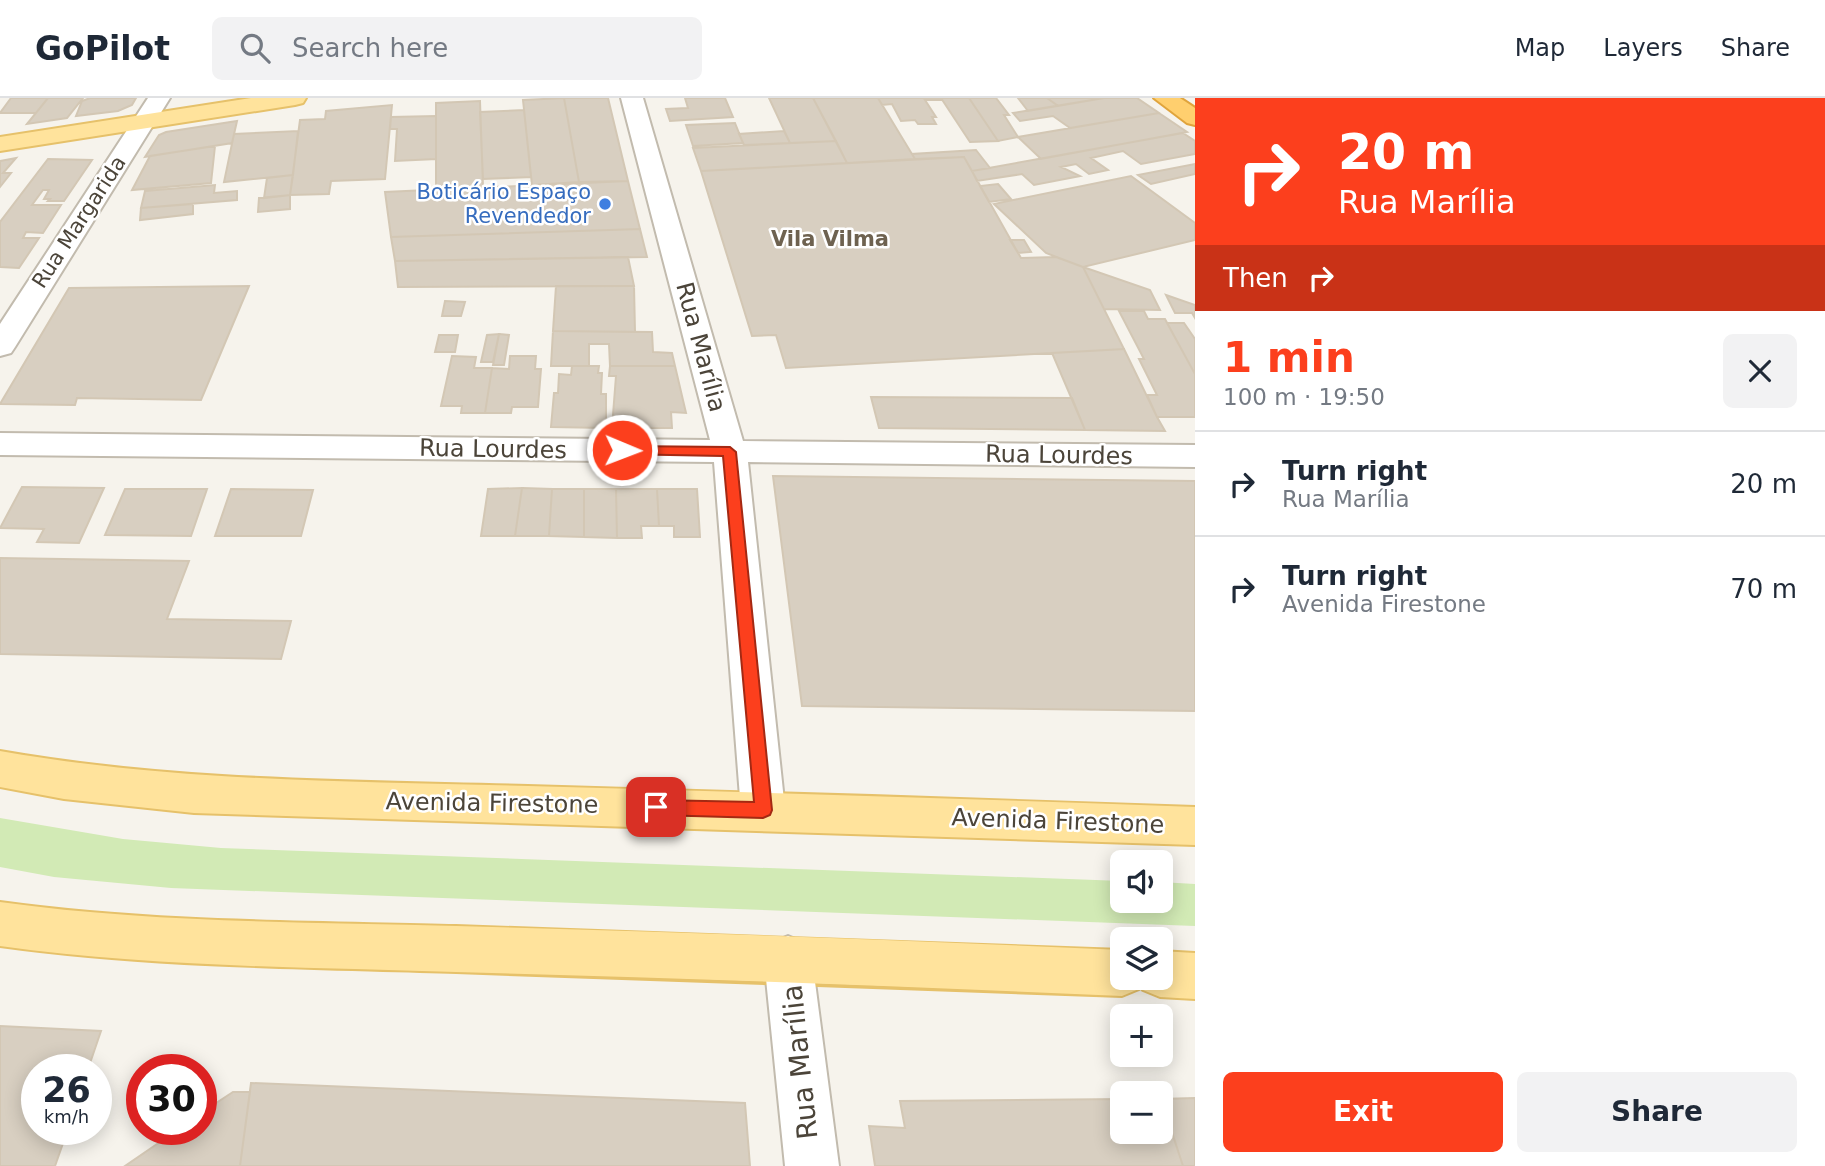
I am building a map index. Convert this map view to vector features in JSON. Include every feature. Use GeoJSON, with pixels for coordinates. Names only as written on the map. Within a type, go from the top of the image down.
{"type":"FeatureCollection","features":[{"type":"Feature","properties":{"kind":"highway"},"geometry":{"type":"LineString","coordinates":[[1166,98],[1195,118]]}},
{"type":"Feature","properties":{"kind":"main road"},"geometry":{"type":"LineString","coordinates":[[0,144],[152,109],[295,98]]}},
{"type":"Feature","properties":{"kind":"main road","name":"Avenida Firestone"},"geometry":{"type":"LineString","coordinates":[[0,769],[121,789],[226,797],[763,810],[1195,826]]}},
{"type":"Feature","properties":{"kind":"main road"},"geometry":{"type":"LineString","coordinates":[[0,924],[49,932],[177,941],[788,959],[1110,972]]}},
{"type":"Feature","properties":{"kind":"main road"},"geometry":{"type":"LineString","coordinates":[[1173,975],[1195,976]]}},
{"type":"Feature","properties":{"kind":"street","name":"Rua Marília"},"geometry":{"type":"LineString","coordinates":[[632,98],[730,452],[763,810]]}},
{"type":"Feature","properties":{"kind":"street","name":"Rua Margarida"},"geometry":{"type":"LineString","coordinates":[[0,347],[152,109]]}},
{"type":"Feature","properties":{"kind":"street","name":"Rua Lourdes"},"geometry":{"type":"LineString","coordinates":[[0,444],[1195,456]]}},
{"type":"Feature","properties":{"kind":"street","name":"Rua Marília"},"geometry":{"type":"LineString","coordinates":[[788,959],[812,1166]]}},
{"type":"Feature","properties":{"kind":"green space"},"geometry":{"type":"Polygon","coordinates":[[[0,818],[123,839],[221,848],[1110,881],[1110,913],[1173,913],[1173,883],[1195,884],[1195,926],[171,888],[54,877],[0,867],[0,818]]]}},
{"type":"Feature","properties":{"kind":"building"},"geometry":{"type":"Polygon","coordinates":[[[11,98],[48,98],[36,113],[0,113],[11,98]]]}},
{"type":"Feature","properties":{"kind":"building"},"geometry":{"type":"Polygon","coordinates":[[[48,98],[83,98],[67,118],[27,124],[48,98]]]}},
{"type":"Feature","properties":{"kind":"building"},"geometry":{"type":"Polygon","coordinates":[[[90,98],[136,98],[132,105],[118,111],[76,116],[82,101],[90,98]]]}},
{"type":"Feature","properties":{"kind":"building"},"geometry":{"type":"Polygon","coordinates":[[[564,98],[579,182],[532,185],[523,100],[564,98]]]}},
{"type":"Feature","properties":{"kind":"building"},"geometry":{"type":"Polygon","coordinates":[[[564,98],[608,98],[628,181],[579,182],[564,98]]]}},
{"type":"Feature","properties":{"kind":"building"},"geometry":{"type":"Polygon","coordinates":[[[685,98],[725,98],[733,117],[670,121],[666,109],[688,108],[685,98]]]}},
{"type":"Feature","properties":{"kind":"building"},"geometry":{"type":"Polygon","coordinates":[[[769,98],[813,98],[836,141],[790,143],[769,98]]]}},
{"type":"Feature","properties":{"kind":"building"},"geometry":{"type":"Polygon","coordinates":[[[813,98],[878,98],[915,159],[847,163],[813,98]]]}},
{"type":"Feature","properties":{"kind":"building"},"geometry":{"type":"Polygon","coordinates":[[[878,98],[942,100],[925,100],[936,117],[932,117],[936,124],[918,124],[915,120],[901,121],[892,104],[882,105],[878,98]]]}},
{"type":"Feature","properties":{"kind":"building"},"geometry":{"type":"Polygon","coordinates":[[[941,98],[969,98],[998,141],[970,142],[941,98]]]}},
{"type":"Feature","properties":{"kind":"building"},"geometry":{"type":"Polygon","coordinates":[[[969,98],[996,98],[1009,115],[1004,115],[1018,137],[998,141],[969,98]]]}},
{"type":"Feature","properties":{"kind":"building"},"geometry":{"type":"Polygon","coordinates":[[[1018,98],[1047,98],[1058,106],[1028,111],[1018,98]]]}},
{"type":"Feature","properties":{"kind":"building"},"geometry":{"type":"Polygon","coordinates":[[[1047,98],[1104,98],[1058,106],[1047,98]]]}},
{"type":"Feature","properties":{"kind":"building"},"geometry":{"type":"Polygon","coordinates":[[[1104,98],[1137,98],[1159,113],[1070,128],[1053,116],[1020,121],[1013,113],[1104,98]]]}},
{"type":"Feature","properties":{"kind":"building"},"geometry":{"type":"Polygon","coordinates":[[[480,101],[483,187],[436,189],[436,103],[480,101]]]}},
{"type":"Feature","properties":{"kind":"building"},"geometry":{"type":"Polygon","coordinates":[[[392,105],[385,179],[331,181],[329,194],[290,195],[300,120],[325,119],[326,111],[392,105]]]}},
{"type":"Feature","properties":{"kind":"building"},"geometry":{"type":"Polygon","coordinates":[[[524,110],[531,177],[483,179],[480,112],[524,110]]]}},
{"type":"Feature","properties":{"kind":"building"},"geometry":{"type":"Polygon","coordinates":[[[1159,113],[1187,132],[1041,159],[1018,137],[1159,113]]]}},
{"type":"Feature","properties":{"kind":"building"},"geometry":{"type":"Polygon","coordinates":[[[436,116],[436,159],[395,161],[397,129],[390,129],[391,117],[436,116]]]}},
{"type":"Feature","properties":{"kind":"building"},"geometry":{"type":"Polygon","coordinates":[[[237,121],[232,143],[145,157],[159,135],[166,132],[237,121]]]}},
{"type":"Feature","properties":{"kind":"building"},"geometry":{"type":"Polygon","coordinates":[[[735,123],[743,143],[693,146],[686,125],[735,123]]]}},
{"type":"Feature","properties":{"kind":"building"},"geometry":{"type":"Polygon","coordinates":[[[298,131],[293,175],[224,182],[234,134],[298,131]]]}},
{"type":"Feature","properties":{"kind":"building"},"geometry":{"type":"Polygon","coordinates":[[[784,131],[790,143],[744,145],[739,134],[784,131]]]}},
{"type":"Feature","properties":{"kind":"building"},"geometry":{"type":"Polygon","coordinates":[[[1183,133],[1195,141],[1195,154],[1141,164],[1123,151],[1091,158],[1108,170],[1089,174],[1076,164],[1061,167],[1080,176],[1034,185],[1022,174],[977,181],[972,171],[1183,133]]]}},
{"type":"Feature","properties":{"kind":"building"},"geometry":{"type":"Polygon","coordinates":[[[836,141],[847,163],[701,171],[693,148],[836,141]]]}},
{"type":"Feature","properties":{"kind":"building"},"geometry":{"type":"Polygon","coordinates":[[[215,146],[211,183],[132,190],[150,156],[215,146]]]}},
{"type":"Feature","properties":{"kind":"building"},"geometry":{"type":"Polygon","coordinates":[[[976,150],[990,168],[972,171],[964,157],[915,159],[912,154],[976,150]]]}},
{"type":"Feature","properties":{"kind":"building"},"geometry":{"type":"Polygon","coordinates":[[[964,157],[1021,258],[1056,257],[1083,267],[1124,349],[786,368],[776,335],[752,336],[701,171],[964,157]]]}},
{"type":"Feature","properties":{"kind":"building"},"geometry":{"type":"Polygon","coordinates":[[[16,158],[3,173],[11,173],[0,187],[0,161],[16,158]]]}},
{"type":"Feature","properties":{"kind":"building"},"geometry":{"type":"Polygon","coordinates":[[[48,159],[92,160],[64,201],[44,199],[49,190],[43,190],[32,205],[61,205],[43,233],[26,232],[23,238],[39,238],[19,268],[0,267],[0,222],[48,159]]]}},
{"type":"Feature","properties":{"kind":"building"},"geometry":{"type":"Polygon","coordinates":[[[1195,164],[1195,174],[1151,184],[1138,175],[1195,164]]]}},
{"type":"Feature","properties":{"kind":"building"},"geometry":{"type":"Polygon","coordinates":[[[293,175],[290,195],[264,198],[267,178],[293,175]]]}},
{"type":"Feature","properties":{"kind":"building"},"geometry":{"type":"Polygon","coordinates":[[[1131,176],[1195,223],[1195,240],[1083,267],[1046,253],[994,204],[1131,176]]]}},
{"type":"Feature","properties":{"kind":"building"},"geometry":{"type":"Polygon","coordinates":[[[628,181],[640,229],[391,237],[385,192],[628,181]]]}},
{"type":"Feature","properties":{"kind":"building"},"geometry":{"type":"Polygon","coordinates":[[[998,184],[1011,199],[989,202],[980,186],[998,184]]]}},
{"type":"Feature","properties":{"kind":"building"},"geometry":{"type":"Polygon","coordinates":[[[215,185],[214,193],[237,191],[237,200],[141,208],[145,191],[215,185]]]}},
{"type":"Feature","properties":{"kind":"building"},"geometry":{"type":"Polygon","coordinates":[[[290,195],[290,209],[258,212],[259,198],[290,195]]]}},
{"type":"Feature","properties":{"kind":"building"},"geometry":{"type":"Polygon","coordinates":[[[193,204],[193,214],[140,220],[141,208],[193,204]]]}},
{"type":"Feature","properties":{"kind":"building"},"geometry":{"type":"Polygon","coordinates":[[[640,229],[647,257],[395,261],[391,237],[640,229]]]}},
{"type":"Feature","properties":{"kind":"building"},"geometry":{"type":"Polygon","coordinates":[[[1010,240],[1024,240],[1031,252],[1018,253],[1010,240]]]}},
{"type":"Feature","properties":{"kind":"building"},"geometry":{"type":"Polygon","coordinates":[[[628,257],[634,286],[398,287],[395,261],[628,257]]]}},
{"type":"Feature","properties":{"kind":"building"},"geometry":{"type":"Polygon","coordinates":[[[1083,267],[1150,290],[1160,310],[1104,309],[1083,267]]]}},
{"type":"Feature","properties":{"kind":"building"},"geometry":{"type":"Polygon","coordinates":[[[249,286],[201,400],[77,398],[75,405],[0,404],[69,288],[249,286]]]}},
{"type":"Feature","properties":{"kind":"building"},"geometry":{"type":"Polygon","coordinates":[[[556,286],[634,286],[635,332],[553,331],[556,286]]]}},
{"type":"Feature","properties":{"kind":"building"},"geometry":{"type":"Polygon","coordinates":[[[1166,295],[1195,305],[1195,318],[1192,313],[1175,313],[1166,295]]]}},
{"type":"Feature","properties":{"kind":"building"},"geometry":{"type":"Polygon","coordinates":[[[445,301],[465,302],[461,316],[442,316],[445,301]]]}},
{"type":"Feature","properties":{"kind":"building"},"geometry":{"type":"Polygon","coordinates":[[[1119,311],[1144,311],[1148,319],[1165,319],[1195,374],[1195,417],[1157,417],[1147,395],[1157,395],[1139,359],[1144,359],[1119,311]]]}},
{"type":"Feature","properties":{"kind":"building"},"geometry":{"type":"Polygon","coordinates":[[[1167,323],[1184,323],[1195,339],[1195,374],[1167,323]]]}},
{"type":"Feature","properties":{"kind":"building"},"geometry":{"type":"Polygon","coordinates":[[[553,331],[652,332],[653,352],[672,353],[675,366],[610,366],[609,344],[589,344],[589,366],[551,366],[553,331]]]}},
{"type":"Feature","properties":{"kind":"building"},"geometry":{"type":"Polygon","coordinates":[[[499,334],[493,362],[481,362],[487,335],[499,334]]]}},
{"type":"Feature","properties":{"kind":"building"},"geometry":{"type":"Polygon","coordinates":[[[499,334],[509,335],[504,365],[493,365],[499,334]]]}},
{"type":"Feature","properties":{"kind":"building"},"geometry":{"type":"Polygon","coordinates":[[[439,335],[458,335],[455,352],[435,352],[439,335]]]}},
{"type":"Feature","properties":{"kind":"building"},"geometry":{"type":"Polygon","coordinates":[[[1124,349],[1165,431],[1085,430],[1052,353],[1124,349]]]}},
{"type":"Feature","properties":{"kind":"building"},"geometry":{"type":"Polygon","coordinates":[[[452,356],[476,357],[474,368],[492,368],[485,413],[461,413],[462,406],[441,406],[452,356]]]}},
{"type":"Feature","properties":{"kind":"building"},"geometry":{"type":"Polygon","coordinates":[[[510,356],[536,356],[535,369],[541,369],[538,407],[512,407],[511,413],[485,413],[492,368],[509,369],[510,356]]]}},
{"type":"Feature","properties":{"kind":"building"},"geometry":{"type":"Polygon","coordinates":[[[572,366],[599,366],[598,373],[602,373],[601,394],[606,394],[606,428],[551,427],[554,393],[558,393],[559,374],[571,375],[572,366]]]}},
{"type":"Feature","properties":{"kind":"building"},"geometry":{"type":"Polygon","coordinates":[[[610,366],[675,366],[686,413],[671,412],[672,428],[612,428],[616,376],[609,376],[610,366]]]}},
{"type":"Feature","properties":{"kind":"building"},"geometry":{"type":"Polygon","coordinates":[[[871,397],[1072,398],[1085,430],[879,428],[871,397]]]}},
{"type":"Feature","properties":{"kind":"building"},"geometry":{"type":"Polygon","coordinates":[[[773,476],[1195,481],[1195,711],[802,706],[773,476]]]}},
{"type":"Feature","properties":{"kind":"building"},"geometry":{"type":"Polygon","coordinates":[[[22,487],[104,488],[79,543],[37,542],[44,529],[0,528],[22,487]]]}},
{"type":"Feature","properties":{"kind":"building"},"geometry":{"type":"Polygon","coordinates":[[[522,488],[515,536],[481,536],[488,489],[522,488]]]}},
{"type":"Feature","properties":{"kind":"building"},"geometry":{"type":"Polygon","coordinates":[[[522,488],[552,489],[549,536],[515,536],[522,488]]]}},
{"type":"Feature","properties":{"kind":"building"},"geometry":{"type":"Polygon","coordinates":[[[125,489],[207,489],[191,536],[105,535],[125,489]]]}},
{"type":"Feature","properties":{"kind":"building"},"geometry":{"type":"Polygon","coordinates":[[[231,489],[313,490],[301,536],[215,536],[231,489]]]}},
{"type":"Feature","properties":{"kind":"building"},"geometry":{"type":"Polygon","coordinates":[[[552,489],[584,489],[584,537],[549,536],[552,489]]]}},
{"type":"Feature","properties":{"kind":"building"},"geometry":{"type":"Polygon","coordinates":[[[584,489],[616,489],[617,538],[584,537],[584,489]]]}},
{"type":"Feature","properties":{"kind":"building"},"geometry":{"type":"Polygon","coordinates":[[[616,489],[657,489],[659,526],[641,526],[642,538],[617,538],[616,489]]]}},
{"type":"Feature","properties":{"kind":"building"},"geometry":{"type":"Polygon","coordinates":[[[657,489],[697,489],[700,537],[674,537],[674,526],[659,526],[657,489]]]}},
{"type":"Feature","properties":{"kind":"building"},"geometry":{"type":"Polygon","coordinates":[[[0,558],[189,561],[167,619],[291,621],[281,659],[0,654],[0,558]]]}},
{"type":"Feature","properties":{"kind":"building"},"geometry":{"type":"Polygon","coordinates":[[[0,1026],[101,1031],[93,1054],[21,1054],[21,1145],[62,1145],[55,1166],[0,1166],[0,1026]]]}},
{"type":"Feature","properties":{"kind":"building"},"geometry":{"type":"Polygon","coordinates":[[[251,1083],[745,1103],[750,1166],[240,1166],[251,1083]]]}},
{"type":"Feature","properties":{"kind":"building"},"geometry":{"type":"Polygon","coordinates":[[[233,1092],[250,1092],[240,1166],[125,1166],[156,1145],[217,1145],[217,1102],[233,1092]]]}},
{"type":"Feature","properties":{"kind":"building"},"geometry":{"type":"Polygon","coordinates":[[[1195,1098],[1195,1166],[1183,1166],[1173,1136],[1173,1099],[1195,1098]]]}},
{"type":"Feature","properties":{"kind":"building"},"geometry":{"type":"Polygon","coordinates":[[[1110,1099],[1110,1144],[1173,1144],[1173,1136],[1183,1166],[875,1166],[869,1126],[905,1128],[900,1101],[1110,1099]]]}},
{"type":"Feature","properties":{"kind":"place","name":"Boticário Espaço Revendedor"},"geometry":{"type":"Point","coordinates":[605,204]}},
{"type":"Feature","properties":{"kind":"district","name":"Vila Vilma"},"geometry":{"type":"Point","coordinates":[830,239]}},
{"type":"Feature","properties":{"kind":"route"},"geometry":{"type":"LineString","coordinates":[[622,450],[730,452],[763,810],[656,807]]}}]}
